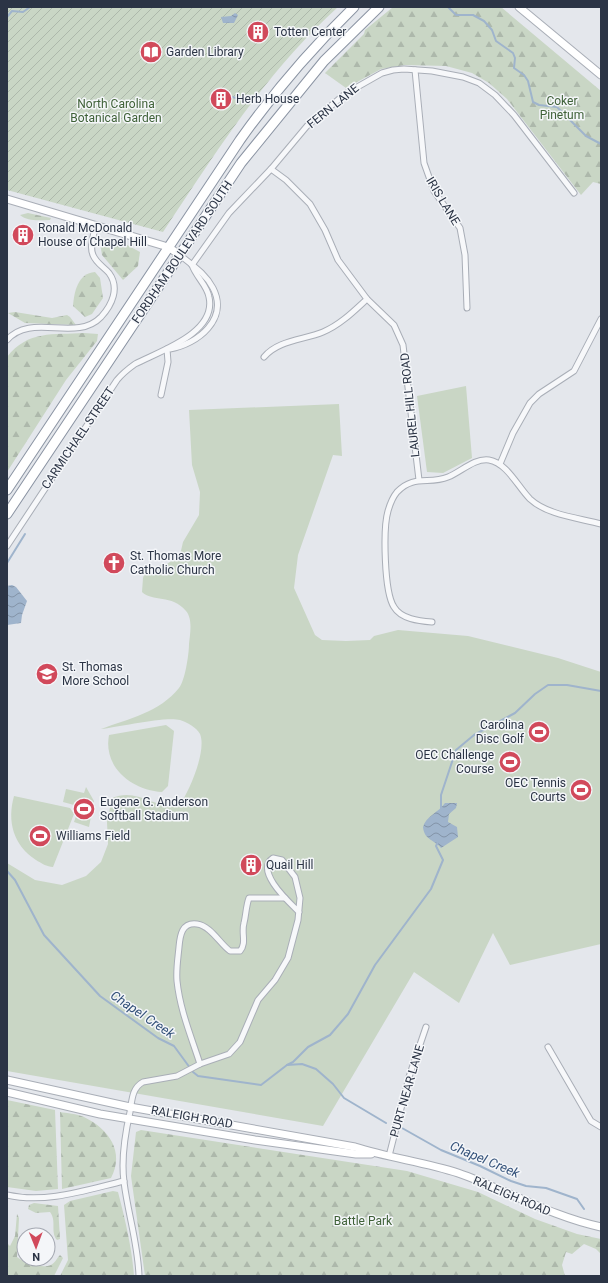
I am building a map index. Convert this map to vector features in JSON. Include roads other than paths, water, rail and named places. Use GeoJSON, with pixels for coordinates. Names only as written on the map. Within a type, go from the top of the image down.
{"type":"FeatureCollection","features":[{"type":"Feature","properties":{"kind":"highway","name":"FORDHAM BOULEVARD SOUTH"},"geometry":{"type":"LineString","coordinates":[[7,490],[168,247],[268,101],[305,56],[354,7]]}},
{"type":"Feature","properties":{"kind":"highway","name":"FORDHAM BOULEVARD SOUTH"},"geometry":{"type":"LineString","coordinates":[[7,514],[241,163],[324,60],[378,7]]}},
{"type":"Feature","properties":{"kind":"main road"},"geometry":{"type":"LineString","coordinates":[[519,7],[601,75]]}},
{"type":"Feature","properties":{"kind":"main road"},"geometry":{"type":"LineString","coordinates":[[7,199],[168,247],[180,255]]}},
{"type":"Feature","properties":{"kind":"main road","name":"RALEIGH ROAD"},"geometry":{"type":"LineString","coordinates":[[7,1080],[130,1107],[355,1146],[377,1154]]}},
{"type":"Feature","properties":{"kind":"main road","name":"RALEIGH ROAD"},"geometry":{"type":"LineString","coordinates":[[7,1092],[128,1119],[333,1151],[356,1154],[377,1154],[432,1165],[459,1174],[545,1210],[601,1227]]}},
{"type":"Feature","properties":{"kind":"street","name":"FERN LANE"},"geometry":{"type":"LineString","coordinates":[[271,169],[307,126],[345,94],[382,73],[404,69],[432,71],[463,77],[479,83],[495,95],[514,115],[574,193]]}},
{"type":"Feature","properties":{"kind":"street","name":"IRIS LANE"},"geometry":{"type":"LineString","coordinates":[[415,70],[424,163],[434,191],[460,228],[465,255],[467,308]]}},
{"type":"Feature","properties":{"kind":"street"},"geometry":{"type":"LineString","coordinates":[[180,255],[192,265],[229,214],[271,169]]}},
{"type":"Feature","properties":{"kind":"street","name":"LAUREL HILL ROAD"},"geometry":{"type":"LineString","coordinates":[[271,169],[290,184],[310,204],[325,230],[338,260],[367,299],[394,325],[402,338],[419,480]]}},
{"type":"Feature","properties":{"kind":"street"},"geometry":{"type":"LineString","coordinates":[[7,340],[18,332],[27,328],[86,328],[102,316],[109,307],[115,287],[108,273],[92,254],[91,246],[96,225]]}},
{"type":"Feature","properties":{"kind":"street","name":"CARMICHAEL STREET"},"geometry":{"type":"LineString","coordinates":[[7,546],[117,380],[134,365],[168,349],[199,328],[209,314],[209,296],[196,276],[192,265]]}},
{"type":"Feature","properties":{"kind":"street"},"geometry":{"type":"LineString","coordinates":[[264,357],[274,348],[311,337],[331,328],[367,299]]}},
{"type":"Feature","properties":{"kind":"street"},"geometry":{"type":"LineString","coordinates":[[500,464],[513,433],[530,403],[539,394],[574,371],[601,319]]}},
{"type":"Feature","properties":{"kind":"street"},"geometry":{"type":"LineString","coordinates":[[161,395],[168,362],[168,349]]}},
{"type":"Feature","properties":{"kind":"street"},"geometry":{"type":"LineString","coordinates":[[432,622],[408,618],[394,608],[391,600],[387,573],[387,512],[391,500],[404,485],[419,480],[447,478],[483,460],[500,464],[532,500],[543,507],[601,524]]}},
{"type":"Feature","properties":{"kind":"street"},"geometry":{"type":"LineString","coordinates":[[139,1276],[136,1242],[124,1181],[124,1143],[133,1093],[140,1083],[185,1072],[200,1064],[229,1054],[240,1042],[258,1000],[275,980],[288,958],[299,912],[299,889],[295,877],[282,860],[273,858],[268,862],[268,873],[276,889],[299,912]]}},
{"type":"Feature","properties":{"kind":"street"},"geometry":{"type":"LineString","coordinates":[[200,1064],[184,1019],[177,980],[179,940],[182,930],[187,926],[200,925],[230,951],[240,951],[243,944],[244,923],[249,898],[284,898]]}},
{"type":"Feature","properties":{"kind":"street","name":"PURT NEAR LANE"},"geometry":{"type":"LineString","coordinates":[[389,1156],[409,1077],[426,1027]]}},
{"type":"Feature","properties":{"kind":"street"},"geometry":{"type":"LineString","coordinates":[[548,1047],[591,1121],[601,1127]]}},
{"type":"Feature","properties":{"kind":"street"},"geometry":{"type":"LineString","coordinates":[[7,1195],[24,1197],[53,1197],[124,1181]]}},
{"type":"Feature","properties":{"kind":"water"},"geometry":{"type":"Polygon","coordinates":[[[235,13],[238,15],[234,23],[223,23],[221,17],[231,16],[235,13]]]}},
{"type":"Feature","properties":{"kind":"water"},"geometry":{"type":"Polygon","coordinates":[[[12,585],[16,587],[27,601],[21,623],[7,625],[7,586],[12,585]]]}},
{"type":"Feature","properties":{"kind":"water"},"geometry":{"type":"Polygon","coordinates":[[[445,803],[457,803],[456,808],[449,814],[448,822],[457,827],[458,837],[441,848],[425,835],[423,827],[429,817],[445,803]]]}},
{"type":"Feature","properties":{"kind":"waterway"},"geometry":{"type":"LineString","coordinates":[[7,17],[12,11],[23,12],[30,7]]}},
{"type":"Feature","properties":{"kind":"waterway"},"geometry":{"type":"LineString","coordinates":[[448,7],[456,15],[473,15],[484,21],[492,30],[496,41],[513,53],[515,58],[514,68],[524,75],[528,81],[533,102],[539,105],[557,107],[586,136],[601,144]]}},
{"type":"Feature","properties":{"kind":"waterway"},"geometry":{"type":"LineString","coordinates":[[232,97],[236,98]]}},
{"type":"Feature","properties":{"kind":"waterway"},"geometry":{"type":"LineString","coordinates":[[227,104],[228,99]]}},
{"type":"Feature","properties":{"kind":"waterway"},"geometry":{"type":"LineString","coordinates":[[7,563],[25,534]]}},
{"type":"Feature","properties":{"kind":"waterway"},"geometry":{"type":"LineString","coordinates":[[441,810],[441,795],[456,750],[474,735],[515,713],[535,694],[548,685],[567,685],[601,691]]}},
{"type":"Feature","properties":{"kind":"waterway"},"geometry":{"type":"LineString","coordinates":[[287,1065],[293,1062],[308,1047],[330,1035],[348,1014],[375,965],[431,889],[443,860],[436,846],[438,842]]}},
{"type":"Feature","properties":{"kind":"waterway","name":"Chapel Creek"},"geometry":{"type":"LineString","coordinates":[[7,871],[15,880],[44,935],[100,996],[158,1038],[174,1046],[193,1072],[198,1076],[261,1085],[287,1065],[302,1064],[316,1069],[333,1084],[344,1098],[386,1123]]}},
{"type":"Feature","properties":{"kind":"waterway","name":"Chapel Creek"},"geometry":{"type":"LineString","coordinates":[[402,1128],[441,1150],[511,1181],[526,1186],[546,1188],[577,1199],[584,1209]]}},
{"type":"Feature","properties":{"kind":"place","name":"Totten Center"},"geometry":{"type":"Point","coordinates":[258,32]}},
{"type":"Feature","properties":{"kind":"place","name":"Garden Library"},"geometry":{"type":"Point","coordinates":[151,52]}},
{"type":"Feature","properties":{"kind":"place","name":"Herb House"},"geometry":{"type":"Point","coordinates":[221,99]}},
{"type":"Feature","properties":{"kind":"place","name":"Ronald McDonald House of Chapel Hill"},"geometry":{"type":"Point","coordinates":[23,235]}},
{"type":"Feature","properties":{"kind":"place","name":"St. Thomas More Catholic Church"},"geometry":{"type":"Point","coordinates":[114,563]}},
{"type":"Feature","properties":{"kind":"place","name":"St. Thomas More School"},"geometry":{"type":"Point","coordinates":[47,674]}},
{"type":"Feature","properties":{"kind":"place","name":"Carolina Disc Golf"},"geometry":{"type":"Point","coordinates":[539,732]}},
{"type":"Feature","properties":{"kind":"place","name":"OEC Challenge Course"},"geometry":{"type":"Point","coordinates":[510,762]}},
{"type":"Feature","properties":{"kind":"place","name":"OEC Tennis Courts"},"geometry":{"type":"Point","coordinates":[581,790]}},
{"type":"Feature","properties":{"kind":"place","name":"Eugene G. Anderson Softball Stadium"},"geometry":{"type":"Point","coordinates":[84,809]}},
{"type":"Feature","properties":{"kind":"place","name":"Williams Field"},"geometry":{"type":"Point","coordinates":[40,836]}},
{"type":"Feature","properties":{"kind":"place","name":"Quail Hill"},"geometry":{"type":"Point","coordinates":[251,865]}},
{"type":"Feature","properties":{"kind":"park label","name":"Coker Pinetum"},"geometry":{"type":"Point","coordinates":[562,108]}},
{"type":"Feature","properties":{"kind":"park label","name":"North Carolina Botanical Garden"},"geometry":{"type":"Point","coordinates":[116,111]}},
{"type":"Feature","properties":{"kind":"park label","name":"Battle Park"},"geometry":{"type":"Point","coordinates":[363,1221]}}]}
